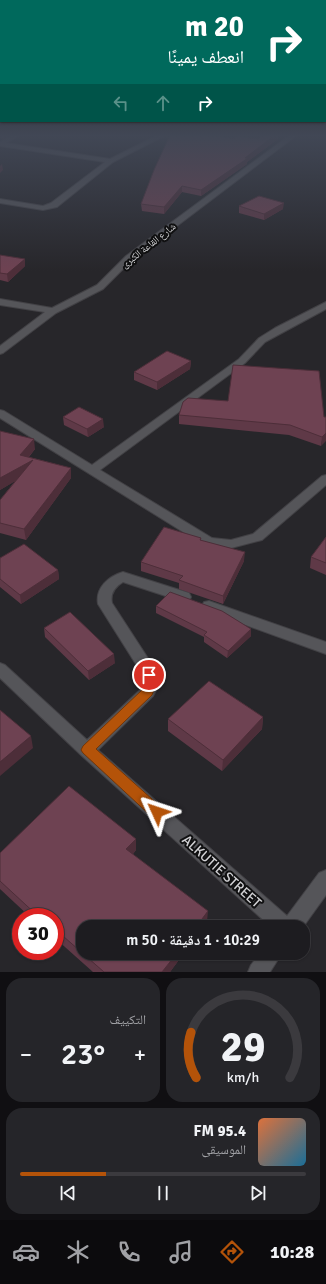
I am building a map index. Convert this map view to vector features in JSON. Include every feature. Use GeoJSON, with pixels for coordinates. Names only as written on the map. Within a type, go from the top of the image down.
{"type":"FeatureCollection","features":[{"type":"Feature","properties":{"kind":"street"},"geometry":{"type":"LineString","coordinates":[[0,201],[44,208],[54,205],[86,180]]}},
{"type":"Feature","properties":{"kind":"street","name":"شارع القاعة الكبرى"},"geometry":{"type":"LineString","coordinates":[[0,351],[53,311],[100,287],[129,258],[233,180]]}},
{"type":"Feature","properties":{"kind":"street"},"geometry":{"type":"LineString","coordinates":[[0,302],[53,311]]}},
{"type":"Feature","properties":{"kind":"street"},"geometry":{"type":"LineString","coordinates":[[92,470],[242,361],[262,340],[278,330],[298,322],[326,305]]}},
{"type":"Feature","properties":{"kind":"street"},"geometry":{"type":"LineString","coordinates":[[0,413],[210,542],[231,544],[257,538],[326,479]]}},
{"type":"Feature","properties":{"kind":"street"},"geometry":{"type":"LineString","coordinates":[[87,750],[148,692],[152,682],[146,667],[104,601],[105,594],[118,578],[123,577],[133,579],[326,648]]}},
{"type":"Feature","properties":{"kind":"street","name":"ALKUTIE STREET"},"geometry":{"type":"LineString","coordinates":[[0,669],[87,750],[277,920]]}},
{"type":"Feature","properties":{"kind":"street"},"geometry":{"type":"LineString","coordinates":[[296,920],[326,879]]}},
{"type":"Feature","properties":{"kind":"street"},"geometry":{"type":"LineString","coordinates":[[258,972],[267,960]]}},
{"type":"Feature","properties":{"kind":"building"},"geometry":{"type":"Polygon","coordinates":[[[150,180],[215,180],[201,190],[182,186],[164,207],[141,204],[150,180]]]}},
{"type":"Feature","properties":{"kind":"building"},"geometry":{"type":"Polygon","coordinates":[[[259,196],[284,203],[264,214],[239,206],[259,196]]]}},
{"type":"Feature","properties":{"kind":"building"},"geometry":{"type":"Polygon","coordinates":[[[0,255],[25,259],[7,274],[0,273],[0,255]]]}},
{"type":"Feature","properties":{"kind":"building"},"geometry":{"type":"Polygon","coordinates":[[[167,351],[191,361],[157,382],[134,372],[167,351]]]}},
{"type":"Feature","properties":{"kind":"building"},"geometry":{"type":"Polygon","coordinates":[[[233,365],[319,371],[324,417],[326,417],[326,433],[322,437],[290,425],[179,415],[183,402],[188,398],[228,401],[233,365]]]}},
{"type":"Feature","properties":{"kind":"building"},"geometry":{"type":"Polygon","coordinates":[[[79,407],[103,419],[87,429],[63,417],[79,407]]]}},
{"type":"Feature","properties":{"kind":"building"},"geometry":{"type":"Polygon","coordinates":[[[0,431],[34,439],[20,455],[71,468],[24,529],[0,523],[0,500],[33,460],[0,478],[0,431]]]}},
{"type":"Feature","properties":{"kind":"building"},"geometry":{"type":"Polygon","coordinates":[[[164,527],[201,538],[200,540],[245,552],[223,596],[179,580],[183,576],[141,562],[164,527]]]}},
{"type":"Feature","properties":{"kind":"building"},"geometry":{"type":"Polygon","coordinates":[[[326,537],[326,563],[311,557],[326,537]]]}},
{"type":"Feature","properties":{"kind":"building"},"geometry":{"type":"Polygon","coordinates":[[[24,544],[58,570],[20,595],[0,579],[0,558],[24,544]]]}},
{"type":"Feature","properties":{"kind":"building"},"geometry":{"type":"Polygon","coordinates":[[[170,592],[222,611],[251,629],[228,651],[204,635],[207,632],[156,606],[170,592]]]}},
{"type":"Feature","properties":{"kind":"building"},"geometry":{"type":"Polygon","coordinates":[[[70,612],[114,654],[88,671],[44,628],[70,612]]]}},
{"type":"Feature","properties":{"kind":"building"},"geometry":{"type":"Polygon","coordinates":[[[209,681],[263,717],[223,760],[168,719],[209,681]]]}},
{"type":"Feature","properties":{"kind":"building"},"geometry":{"type":"Polygon","coordinates":[[[0,710],[31,736],[0,762],[0,710]]]}},
{"type":"Feature","properties":{"kind":"building"},"geometry":{"type":"Polygon","coordinates":[[[69,786],[136,839],[126,849],[208,911],[201,920],[76,920],[76,947],[64,937],[64,908],[29,908],[0,881],[0,853],[69,786]]]}},
{"type":"Feature","properties":{"kind":"building"},"geometry":{"type":"Polygon","coordinates":[[[90,960],[171,960],[162,972],[104,972],[90,960]]]}},
{"type":"Feature","properties":{"kind":"route"},"geometry":{"type":"LineString","coordinates":[[149,675],[152,682],[148,692],[87,750],[157,812]]}}]}
